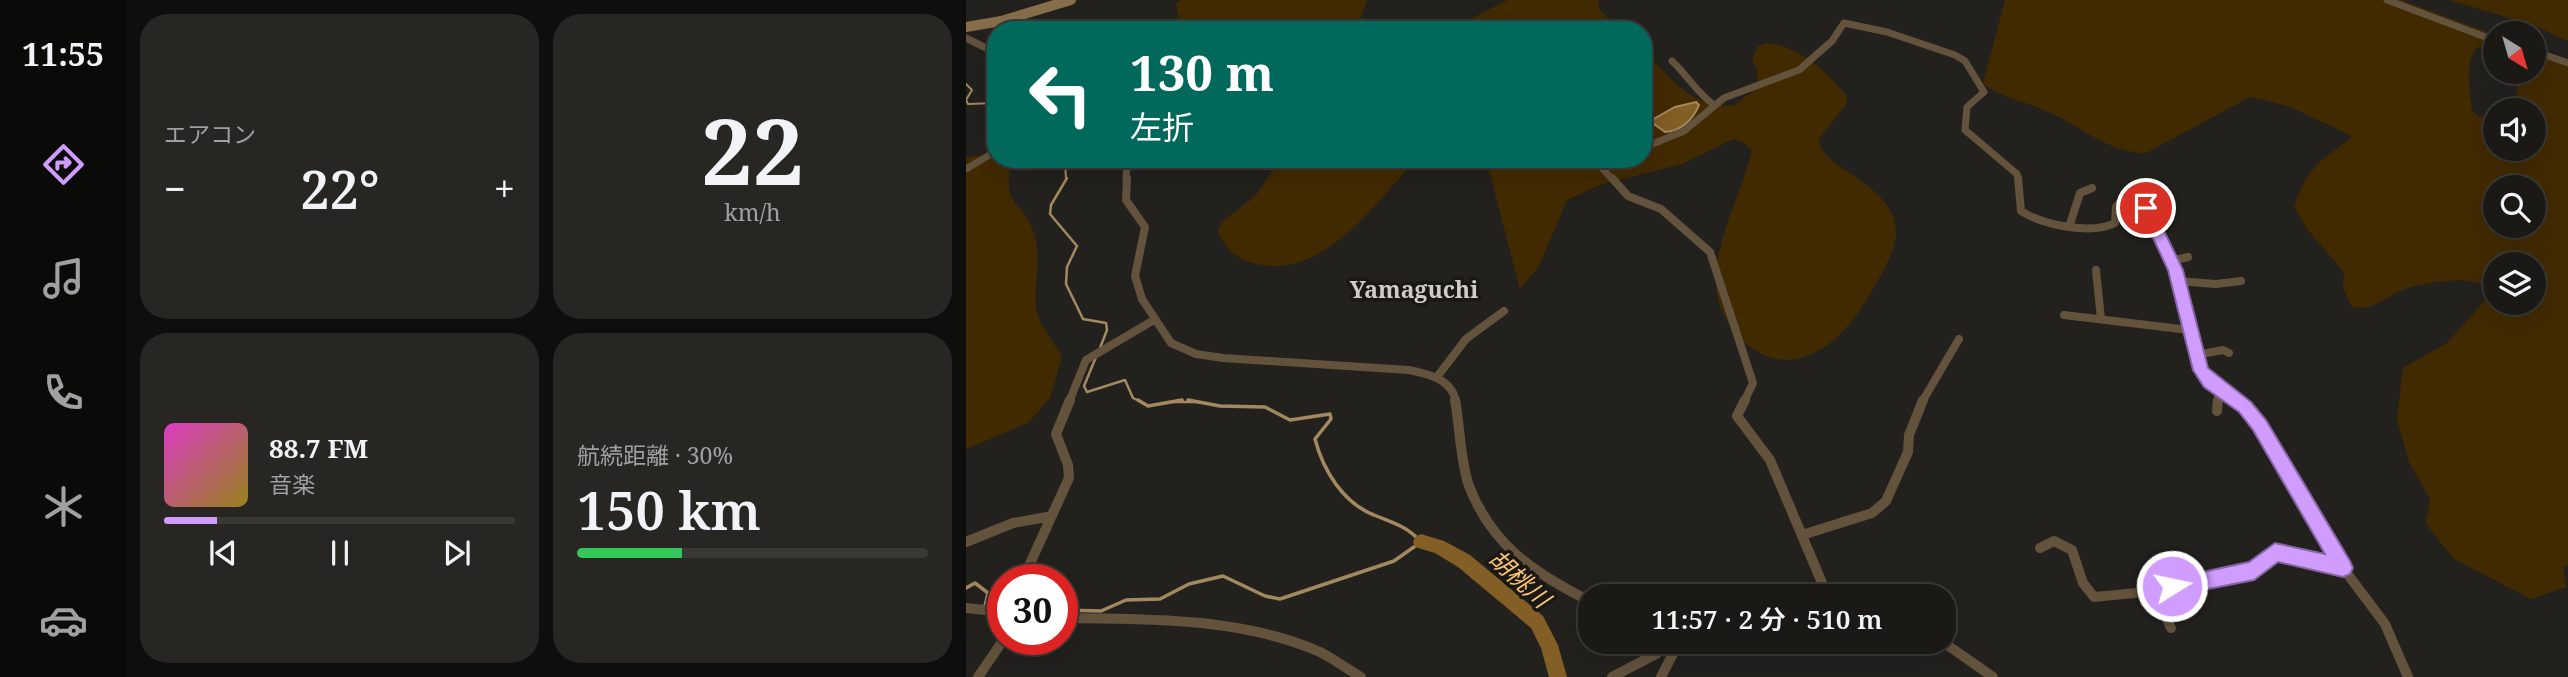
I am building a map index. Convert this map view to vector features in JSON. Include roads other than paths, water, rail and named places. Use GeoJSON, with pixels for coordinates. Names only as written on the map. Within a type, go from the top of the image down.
{"type":"FeatureCollection","features":[{"type":"Feature","properties":{"kind":"main road"},"geometry":{"type":"LineString","coordinates":[[1001,21],[1070,0]]}},
{"type":"Feature","properties":{"kind":"main road"},"geometry":{"type":"LineString","coordinates":[[966,27],[987,23]]}},
{"type":"Feature","properties":{"kind":"street"},"geometry":{"type":"LineString","coordinates":[[2387,0],[2483,36]]}},
{"type":"Feature","properties":{"kind":"street"},"geometry":{"type":"LineString","coordinates":[[1652,144],[1684,131],[1724,98],[1800,70],[1832,41],[1844,23],[1887,32],[1948,52],[1965,61],[1984,89],[1982,95],[1967,107],[1965,130],[2017,174],[2020,210],[2039,221],[2107,229],[2115,222],[2117,204],[2127,200],[2146,208],[2171,261],[2196,355],[2204,375],[2245,407],[2259,425],[2343,568],[2385,624],[2408,677]]}},
{"type":"Feature","properties":{"kind":"street"},"geometry":{"type":"LineString","coordinates":[[966,38],[987,48]]}},
{"type":"Feature","properties":{"kind":"street"},"geometry":{"type":"LineString","coordinates":[[2546,55],[2568,62]]}},
{"type":"Feature","properties":{"kind":"street"},"geometry":{"type":"LineString","coordinates":[[1672,61],[1691,79],[1693,90],[1714,105]]}},
{"type":"Feature","properties":{"kind":"street"},"geometry":{"type":"LineString","coordinates":[[966,169],[987,156]]}},
{"type":"Feature","properties":{"kind":"street"},"geometry":{"type":"LineString","coordinates":[[1127,168],[1126,200],[1145,228],[1136,266],[1136,285],[1154,320],[1171,343],[1205,356],[1409,370],[1437,377],[1454,393],[1469,485],[1495,534],[1537,573],[1578,595]]}},
{"type":"Feature","properties":{"kind":"street"},"geometry":{"type":"LineString","coordinates":[[1602,168],[1628,196],[1664,211],[1714,258],[1753,383],[1737,416],[1770,460],[1823,584]]}},
{"type":"Feature","properties":{"kind":"street"},"geometry":{"type":"LineString","coordinates":[[2070,224],[2080,193],[2092,188]]}},
{"type":"Feature","properties":{"kind":"street"},"geometry":{"type":"LineString","coordinates":[[2171,261],[2188,257]]}},
{"type":"Feature","properties":{"kind":"street"},"geometry":{"type":"LineString","coordinates":[[2096,270],[2101,319]]}},
{"type":"Feature","properties":{"kind":"street"},"geometry":{"type":"LineString","coordinates":[[2177,281],[2216,284],[2241,281]]}},
{"type":"Feature","properties":{"kind":"street"},"geometry":{"type":"LineString","coordinates":[[1437,377],[1466,339],[1504,312]]}},
{"type":"Feature","properties":{"kind":"street"},"geometry":{"type":"LineString","coordinates":[[2064,314],[2189,330]]}},
{"type":"Feature","properties":{"kind":"street"},"geometry":{"type":"LineString","coordinates":[[1030,564],[1070,472],[1056,434],[1083,365],[1097,352],[1154,320]]}},
{"type":"Feature","properties":{"kind":"street"},"geometry":{"type":"LineString","coordinates":[[1802,535],[1872,513],[1886,501],[1908,452],[1909,435],[1925,396],[1959,339]]}},
{"type":"Feature","properties":{"kind":"street"},"geometry":{"type":"LineString","coordinates":[[2196,355],[2223,350],[2229,353]]}},
{"type":"Feature","properties":{"kind":"street"},"geometry":{"type":"LineString","coordinates":[[2217,411],[2218,388]]}},
{"type":"Feature","properties":{"kind":"street"},"geometry":{"type":"LineString","coordinates":[[966,542],[1013,523],[1052,516]]}},
{"type":"Feature","properties":{"kind":"street"},"geometry":{"type":"LineString","coordinates":[[2040,548],[2053,541],[2071,548],[2076,554],[2085,589],[2094,597],[2154,591],[2254,571],[2275,552],[2343,568]]}},
{"type":"Feature","properties":{"kind":"street"},"geometry":{"type":"LineString","coordinates":[[2154,591],[2171,628]]}},
{"type":"Feature","properties":{"kind":"street"},"geometry":{"type":"LineString","coordinates":[[966,608],[987,610]]}},
{"type":"Feature","properties":{"kind":"street"},"geometry":{"type":"LineString","coordinates":[[1078,618],[1158,620],[1272,637],[1316,651],[1346,673],[1361,677]]}},
{"type":"Feature","properties":{"kind":"street"},"geometry":{"type":"LineString","coordinates":[[1956,651],[1993,677]]}},
{"type":"Feature","properties":{"kind":"street"},"geometry":{"type":"LineString","coordinates":[[1612,677],[1656,654]]}},
{"type":"Feature","properties":{"kind":"street"},"geometry":{"type":"LineString","coordinates":[[1661,677],[1668,654]]}},
{"type":"Feature","properties":{"kind":"street"},"geometry":{"type":"LineString","coordinates":[[978,677],[993,655]]}},
{"type":"Feature","properties":{"kind":"waterway"},"geometry":{"type":"LineString","coordinates":[[966,84],[972,90],[966,100]]}},
{"type":"Feature","properties":{"kind":"waterway"},"geometry":{"type":"LineString","coordinates":[[966,100],[968,104],[987,103]]}},
{"type":"Feature","properties":{"kind":"waterway"},"geometry":{"type":"LineString","coordinates":[[1065,168],[1066,180]]}},
{"type":"Feature","properties":{"kind":"waterway"},"geometry":{"type":"LineString","coordinates":[[1066,180],[1051,205],[1050,214],[1077,246],[1067,267],[1066,284],[1083,319],[1106,323],[1107,330],[1100,348]]}},
{"type":"Feature","properties":{"kind":"waterway"},"geometry":{"type":"LineString","coordinates":[[1096,357],[1084,386],[1087,392],[1125,380],[1133,398],[1141,402]]}},
{"type":"Feature","properties":{"kind":"waterway"},"geometry":{"type":"LineString","coordinates":[[1138,400],[1148,406],[1182,400]]}},
{"type":"Feature","properties":{"kind":"waterway"},"geometry":{"type":"LineString","coordinates":[[1078,610],[1101,611],[1126,600],[1160,599],[1189,584],[1223,576],[1265,596],[1280,599],[1394,561],[1421,542],[1405,529],[1363,510],[1336,484],[1323,462],[1315,439],[1331,419],[1330,414],[1290,420],[1265,407],[1220,406],[1188,400]]}},
{"type":"Feature","properties":{"kind":"waterway"},"geometry":{"type":"LineString","coordinates":[[1171,402],[1198,402]]}},
{"type":"Feature","properties":{"kind":"waterway","name":"胡桃川"},"geometry":{"type":"LineString","coordinates":[[1421,542],[1438,546],[1464,561],[1537,622],[1549,645],[1558,677]]}},
{"type":"Feature","properties":{"kind":"waterway"},"geometry":{"type":"LineString","coordinates":[[966,588],[975,583],[988,593],[985,606]]}},
{"type":"Feature","properties":{"kind":"district","name":"Yamaguchi"},"geometry":{"type":"Point","coordinates":[1414,290]}}]}
